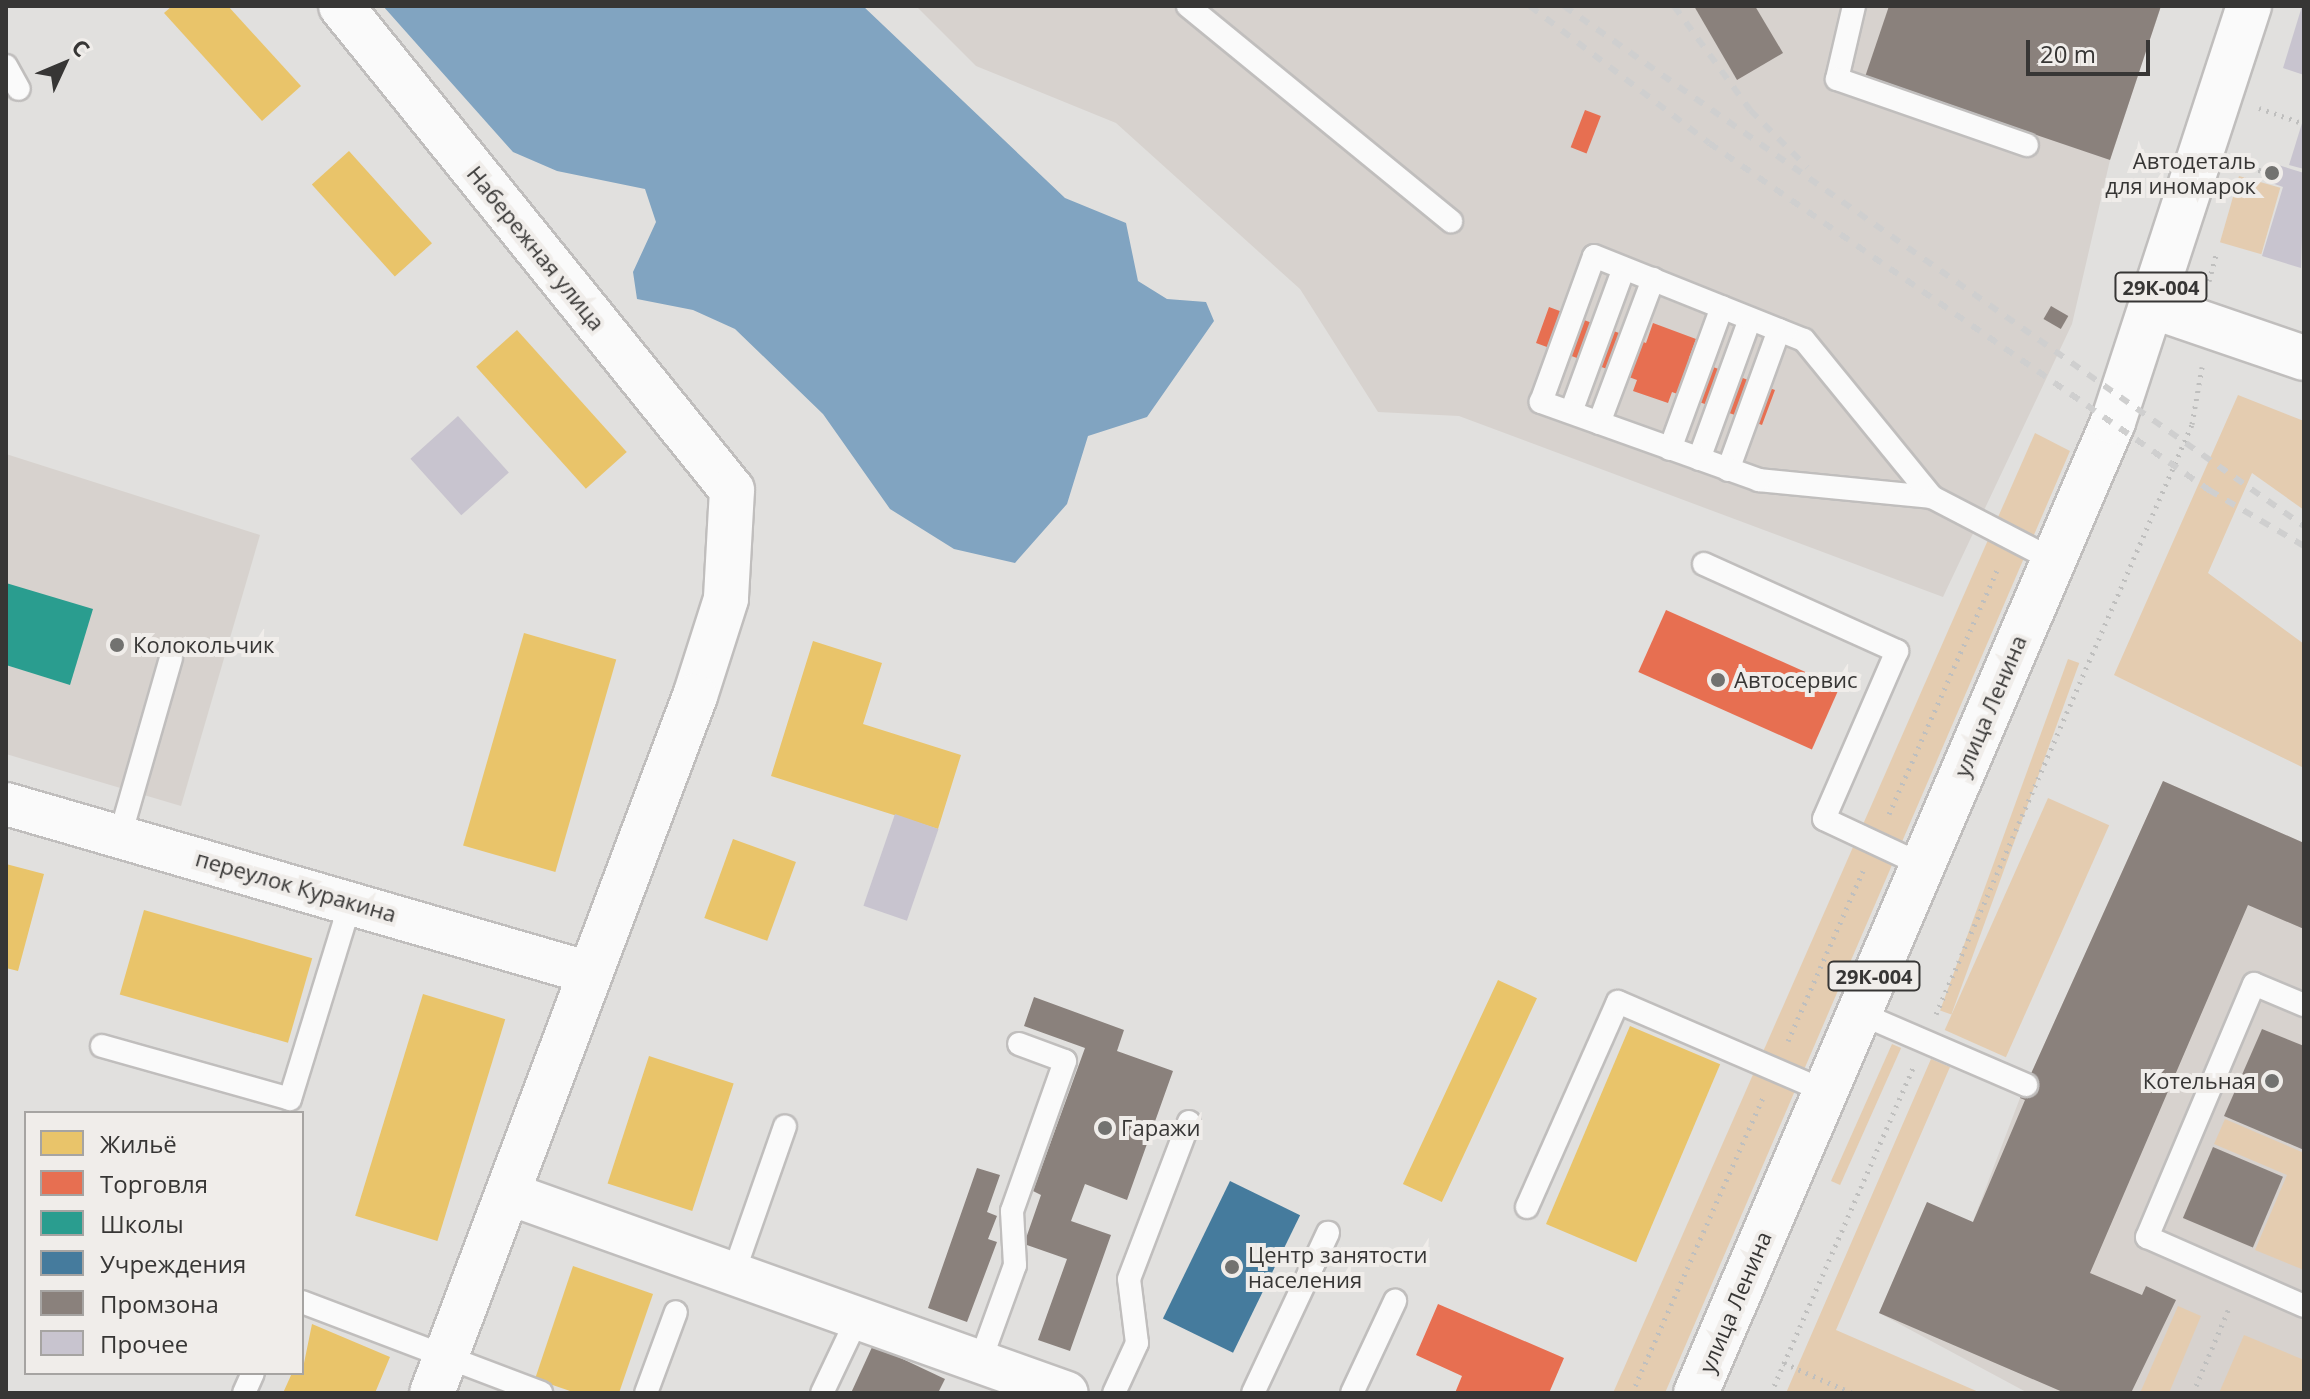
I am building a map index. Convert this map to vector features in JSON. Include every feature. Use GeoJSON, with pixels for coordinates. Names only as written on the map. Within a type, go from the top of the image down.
{"type":"FeatureCollection","features":[{"type":"Feature","properties":{"kind":"street","name":"Набережная улица"},"geometry":{"type":"LineString","coordinates":[[341,6],[732,490],[726,599],[586,972]]}},
{"type":"Feature","properties":{"kind":"street","name":"улица Ленина"},"geometry":{"type":"LineString","coordinates":[[1696,1393],[2053,560],[2155,307],[2249,6]]}},
{"type":"Feature","properties":{"kind":"street"},"geometry":{"type":"LineString","coordinates":[[2155,307],[2304,358]]}},
{"type":"Feature","properties":{"kind":"street","name":"переулок Куракина"},"geometry":{"type":"LineString","coordinates":[[6,804],[351,901],[586,972]]}},
{"type":"Feature","properties":{"kind":"street"},"geometry":{"type":"LineString","coordinates":[[439,1376],[510,1194],[586,972]]}},
{"type":"Feature","properties":{"kind":"street"},"geometry":{"type":"LineString","coordinates":[[510,1194],[735,1269],[859,1315],[994,1373],[1067,1393]]}},
{"type":"Feature","properties":{"kind":"lane"},"geometry":{"type":"LineString","coordinates":[[1188,6],[1451,221]]}},
{"type":"Feature","properties":{"kind":"lane"},"geometry":{"type":"LineString","coordinates":[[1854,6],[1837,79],[2027,145]]}},
{"type":"Feature","properties":{"kind":"lane"},"geometry":{"type":"LineString","coordinates":[[6,66],[19,89]]}},
{"type":"Feature","properties":{"kind":"lane"},"geometry":{"type":"LineString","coordinates":[[1932,497],[1759,480],[1541,402],[1594,256],[1804,340],[1932,497],[2053,560]]}},
{"type":"Feature","properties":{"kind":"lane"},"geometry":{"type":"LineString","coordinates":[[1571,412],[1624,268]]}},
{"type":"Feature","properties":{"kind":"lane"},"geometry":{"type":"LineString","coordinates":[[1599,423],[1653,279]]}},
{"type":"Feature","properties":{"kind":"lane"},"geometry":{"type":"LineString","coordinates":[[1670,449],[1722,307]]}},
{"type":"Feature","properties":{"kind":"lane"},"geometry":{"type":"LineString","coordinates":[[1699,459],[1750,319]]}},
{"type":"Feature","properties":{"kind":"lane"},"geometry":{"type":"LineString","coordinates":[[1728,470],[1779,330]]}},
{"type":"Feature","properties":{"kind":"lane"},"geometry":{"type":"LineString","coordinates":[[1704,564],[1897,651],[1824,819],[1922,865]]}},
{"type":"Feature","properties":{"kind":"lane"},"geometry":{"type":"LineString","coordinates":[[120,836],[171,658]]}},
{"type":"Feature","properties":{"kind":"lane"},"geometry":{"type":"LineString","coordinates":[[102,1046],[290,1099],[351,901]]}},
{"type":"Feature","properties":{"kind":"lane"},"geometry":{"type":"LineString","coordinates":[[2304,1005],[2254,984],[2147,1237],[2304,1306]]}},
{"type":"Feature","properties":{"kind":"lane"},"geometry":{"type":"LineString","coordinates":[[1527,1207],[1618,1002],[1825,1091]]}},
{"type":"Feature","properties":{"kind":"lane"},"geometry":{"type":"LineString","coordinates":[[1859,1013],[2026,1085]]}},
{"type":"Feature","properties":{"kind":"lane"},"geometry":{"type":"LineString","coordinates":[[994,1373],[1015,1265],[1012,1211],[1065,1061],[1019,1044]]}},
{"type":"Feature","properties":{"kind":"lane"},"geometry":{"type":"LineString","coordinates":[[1114,1393],[1137,1343],[1129,1279],[1189,1122]]}},
{"type":"Feature","properties":{"kind":"lane"},"geometry":{"type":"LineString","coordinates":[[735,1269],[785,1126]]}},
{"type":"Feature","properties":{"kind":"lane"},"geometry":{"type":"LineString","coordinates":[[1253,1393],[1328,1233]]}},
{"type":"Feature","properties":{"kind":"lane"},"geometry":{"type":"LineString","coordinates":[[1352,1393],[1395,1301]]}},
{"type":"Feature","properties":{"kind":"lane"},"geometry":{"type":"LineString","coordinates":[[304,1303],[439,1376],[541,1393]]}},
{"type":"Feature","properties":{"kind":"lane"},"geometry":{"type":"LineString","coordinates":[[646,1393],[676,1312]]}},
{"type":"Feature","properties":{"kind":"lane"},"geometry":{"type":"LineString","coordinates":[[822,1393],[859,1315]]}},
{"type":"Feature","properties":{"kind":"path"},"geometry":{"type":"LineString","coordinates":[[2255,122],[2262,95]]}},
{"type":"Feature","properties":{"kind":"path"},"geometry":{"type":"LineString","coordinates":[[2259,108],[2302,123]]}},
{"type":"Feature","properties":{"kind":"path"},"geometry":{"type":"LineString","coordinates":[[2238,180],[2247,151]]}},
{"type":"Feature","properties":{"kind":"path"},"geometry":{"type":"LineString","coordinates":[[2243,166],[2272,173]]}},
{"type":"Feature","properties":{"kind":"path"},"geometry":{"type":"LineString","coordinates":[[1771,1393],[2192,424],[2209,325],[2209,280],[2222,237]]}},
{"type":"Feature","properties":{"kind":"path"},"geometry":{"type":"LineString","coordinates":[[1632,1393],[2010,540]]}},
{"type":"Feature","properties":{"kind":"path"},"geometry":{"type":"LineString","coordinates":[[2193,1393],[2242,1279]]}},
{"type":"Feature","properties":{"kind":"path"},"geometry":{"type":"LineString","coordinates":[[1784,1363],[1852,1393]]}},
{"type":"Feature","properties":{"kind":"shaded area"},"geometry":{"type":"Polygon","coordinates":[[[916,6],[2161,6],[2110,160],[2072,324],[1943,597],[1459,416],[1378,412],[1300,289],[1116,123],[976,66],[916,6]]]}},
{"type":"Feature","properties":{"kind":"shaded area"},"geometry":{"type":"Polygon","coordinates":[[[2239,176],[2280,188],[2261,254],[2220,242],[2239,176]]]}},
{"type":"Feature","properties":{"kind":"shaded area"},"geometry":{"type":"Polygon","coordinates":[[[2238,395],[2304,421],[2304,510],[2252,473],[2208,573],[2304,644],[2304,768],[2114,675],[2238,395]]]}},
{"type":"Feature","properties":{"kind":"shaded area"},"geometry":{"type":"Polygon","coordinates":[[[2035,433],[2070,451],[1665,1393],[1613,1393],[2035,433]]]}},
{"type":"Feature","properties":{"kind":"shaded area","name":"Колокольчик"},"geometry":{"type":"Polygon","coordinates":[[[6,454],[260,535],[181,806],[6,754],[6,454]]]}},
{"type":"Feature","properties":{"kind":"shaded area"},"geometry":{"type":"Polygon","coordinates":[[[2068,659],[2079,663],[1951,1015],[1940,1010],[2068,659]]]}},
{"type":"Feature","properties":{"kind":"shaded area"},"geometry":{"type":"Polygon","coordinates":[[[2163,781],[2304,843],[2304,1393],[2028,1393],[1879,1313],[1927,1202],[1967,1237],[2020,1098],[2163,781]]]}},
{"type":"Feature","properties":{"kind":"shaded area"},"geometry":{"type":"Polygon","coordinates":[[[2048,798],[2109,825],[2006,1057],[1945,1030],[2048,798]]]}},
{"type":"Feature","properties":{"kind":"shaded area"},"geometry":{"type":"Polygon","coordinates":[[[1892,1044],[1901,1048],[1840,1185],[1831,1181],[1892,1044]]]}},
{"type":"Feature","properties":{"kind":"shaded area"},"geometry":{"type":"Polygon","coordinates":[[[1931,1059],[1950,1067],[1836,1330],[1981,1393],[1786,1393],[1931,1059]]]}},
{"type":"Feature","properties":{"kind":"shaded area"},"geometry":{"type":"Polygon","coordinates":[[[2225,1119],[2304,1153],[2304,1270],[2255,1250],[2287,1175],[2214,1144],[2225,1119]]]}},
{"type":"Feature","properties":{"kind":"shaded area"},"geometry":{"type":"Polygon","coordinates":[[[2178,1306],[2201,1316],[2169,1393],[2140,1393],[2178,1306]]]}},
{"type":"Feature","properties":{"kind":"shaded area"},"geometry":{"type":"Polygon","coordinates":[[[2244,1335],[2304,1360],[2304,1393],[2219,1393],[2244,1335]]]}},
{"type":"Feature","properties":{"kind":"water"},"geometry":{"type":"Polygon","coordinates":[[[383,6],[863,6],[1065,198],[1126,223],[1138,281],[1167,299],[1206,302],[1214,321],[1147,417],[1088,436],[1067,504],[1015,563],[954,549],[890,509],[823,414],[735,329],[693,310],[637,299],[633,272],[656,222],[645,189],[557,171],[513,152],[383,6]]]}},
{"type":"Feature","properties":{"kind":"building: Жильё"},"geometry":{"type":"Polygon","coordinates":[[[172,6],[228,6],[301,86],[262,121],[164,13],[172,6]]]}},
{"type":"Feature","properties":{"kind":"building: Жильё"},"geometry":{"type":"Polygon","coordinates":[[[349,151],[432,243],[395,277],[312,184],[349,151]]]}},
{"type":"Feature","properties":{"kind":"building: Жильё"},"geometry":{"type":"Polygon","coordinates":[[[517,330],[627,452],[586,489],[476,367],[517,330]]]}},
{"type":"Feature","properties":{"kind":"building: Жильё"},"geometry":{"type":"Polygon","coordinates":[[[524,633],[616,659],[555,872],[463,845],[524,633]]]}},
{"type":"Feature","properties":{"kind":"building: Жильё"},"geometry":{"type":"Polygon","coordinates":[[[813,641],[882,663],[863,724],[961,755],[938,829],[771,776],[813,641]]]}},
{"type":"Feature","properties":{"kind":"building: Жильё"},"geometry":{"type":"Polygon","coordinates":[[[733,839],[796,862],[767,941],[704,918],[733,839]]]}},
{"type":"Feature","properties":{"kind":"building: Жильё"},"geometry":{"type":"Polygon","coordinates":[[[6,864],[44,874],[18,971],[6,968],[6,864]]]}},
{"type":"Feature","properties":{"kind":"building: Жильё"},"geometry":{"type":"Polygon","coordinates":[[[144,910],[312,958],[288,1043],[120,995],[144,910]]]}},
{"type":"Feature","properties":{"kind":"building: Жильё"},"geometry":{"type":"Polygon","coordinates":[[[1498,980],[1537,998],[1442,1202],[1403,1184],[1498,980]]]}},
{"type":"Feature","properties":{"kind":"building: Жильё"},"geometry":{"type":"Polygon","coordinates":[[[423,994],[505,1019],[437,1241],[355,1216],[423,994]]]}},
{"type":"Feature","properties":{"kind":"building: Жильё"},"geometry":{"type":"Polygon","coordinates":[[[1630,1026],[1720,1064],[1636,1262],[1546,1224],[1630,1026]]]}},
{"type":"Feature","properties":{"kind":"building: Жильё"},"geometry":{"type":"Polygon","coordinates":[[[649,1056],[734,1084],[692,1211],[608,1183],[649,1056]]]}},
{"type":"Feature","properties":{"kind":"building: Жильё"},"geometry":{"type":"Polygon","coordinates":[[[573,1266],[653,1294],[619,1393],[576,1393],[535,1379],[573,1266]]]}},
{"type":"Feature","properties":{"kind":"building: Жильё"},"geometry":{"type":"Polygon","coordinates":[[[312,1324],[390,1357],[375,1393],[283,1393],[291,1375],[304,1375],[312,1324]]]}},
{"type":"Feature","properties":{"kind":"building: Торговля"},"geometry":{"type":"Polygon","coordinates":[[[1585,110],[1601,116],[1587,153],[1571,147],[1585,110]]]}},
{"type":"Feature","properties":{"kind":"building: Торговля"},"geometry":{"type":"Polygon","coordinates":[[[1549,307],[1646,343],[1653,323],[1696,339],[1689,358],[1775,390],[1762,425],[1672,392],[1668,403],[1633,391],[1637,380],[1536,343],[1549,307]]]}},
{"type":"Feature","properties":{"kind":"building: Торговля"},"geometry":{"type":"Polygon","coordinates":[[[1666,610],[1840,687],[1812,749],[1638,672],[1666,610]]]}},
{"type":"Feature","properties":{"kind":"building: Торговля"},"geometry":{"type":"Polygon","coordinates":[[[1438,1304],[1564,1358],[1549,1393],[1455,1393],[1462,1376],[1416,1355],[1438,1304]]]}},
{"type":"Feature","properties":{"kind":"building: Школы"},"geometry":{"type":"Polygon","coordinates":[[[6,583],[93,609],[70,685],[6,665],[6,583]]]}},
{"type":"Feature","properties":{"kind":"building: Учреждения","name":"Центр занятости населения"},"geometry":{"type":"Polygon","coordinates":[[[1230,1181],[1300,1215],[1233,1353],[1163,1319],[1230,1181]]]}},
{"type":"Feature","properties":{"kind":"building: Промзона"},"geometry":{"type":"Polygon","coordinates":[[[1694,6],[1755,6],[1783,53],[1737,80],[1694,6]]]}},
{"type":"Feature","properties":{"kind":"building: Промзона"},"geometry":{"type":"Polygon","coordinates":[[[1889,6],[2161,6],[2110,160],[1865,77],[1889,6]]]}},
{"type":"Feature","properties":{"kind":"building: Промзона"},"geometry":{"type":"Polygon","coordinates":[[[2051,306],[2068,316],[2061,329],[2044,319],[2051,306]]]}},
{"type":"Feature","properties":{"kind":"building: Промзона"},"geometry":{"type":"Polygon","coordinates":[[[2163,781],[2304,843],[2304,929],[2248,905],[2090,1273],[2142,1295],[2146,1286],[2176,1300],[2131,1393],[2065,1393],[1879,1313],[1927,1202],[1973,1222],[2025,1100],[2020,1098],[2163,781]]]}},
{"type":"Feature","properties":{"kind":"building: Промзона","name":"Гаражи"},"geometry":{"type":"Polygon","coordinates":[[[1034,997],[1124,1030],[1117,1051],[1173,1071],[1127,1200],[1085,1184],[1071,1221],[1111,1235],[1070,1351],[1038,1340],[1067,1259],[1024,1244],[1041,1195],[1033,1191],[1085,1048],[1024,1026],[1034,997]]]}},
{"type":"Feature","properties":{"kind":"building: Промзона","name":"Котельная"},"geometry":{"type":"Polygon","coordinates":[[[2262,1029],[2304,1046],[2304,1150],[2224,1116],[2262,1029]]]}},
{"type":"Feature","properties":{"kind":"building: Промзона"},"geometry":{"type":"Polygon","coordinates":[[[2213,1147],[2283,1177],[2253,1248],[2183,1218],[2213,1147]]]}},
{"type":"Feature","properties":{"kind":"building: Промзона"},"geometry":{"type":"Polygon","coordinates":[[[977,1168],[1000,1175],[987,1212],[997,1216],[988,1239],[997,1242],[967,1322],[928,1308],[977,1168]]]}},
{"type":"Feature","properties":{"kind":"building: Промзона"},"geometry":{"type":"Polygon","coordinates":[[[873,1345],[945,1379],[938,1393],[851,1393],[873,1345]]]}},
{"type":"Feature","properties":{"kind":"building: Прочее"},"geometry":{"type":"Polygon","coordinates":[[[2304,6],[2304,75],[2283,68],[2304,6]]]}},
{"type":"Feature","properties":{"kind":"building: Прочее"},"geometry":{"type":"Polygon","coordinates":[[[2304,120],[2304,169],[2289,165],[2304,120]]]}},
{"type":"Feature","properties":{"kind":"building: Прочее"},"geometry":{"type":"Polygon","coordinates":[[[2275,164],[2304,173],[2301,268],[2262,256],[2283,187],[2269,182],[2275,164]]]}},
{"type":"Feature","properties":{"kind":"building: Прочее"},"geometry":{"type":"Polygon","coordinates":[[[458,416],[509,472],[461,515],[410,459],[458,416]]]}},
{"type":"Feature","properties":{"kind":"building: Прочее"},"geometry":{"type":"Polygon","coordinates":[[[895,814],[938,829],[907,921],[863,906],[895,814]]]}},
{"type":"Feature","properties":{"kind":"railway"},"geometry":{"type":"LineString","coordinates":[[1530,6],[1709,143],[2209,490],[2304,546]]}},
{"type":"Feature","properties":{"kind":"railway"},"geometry":{"type":"LineString","coordinates":[[1564,6],[2304,526]]}},
{"type":"Feature","properties":{"kind":"railway"},"geometry":{"type":"LineString","coordinates":[[1674,6],[1750,110],[1807,167]]}},
{"type":"Feature","properties":{"kind":"place","name":"Автодеталь для иномарок"},"geometry":{"type":"Point","coordinates":[2272,173]}},
{"type":"Feature","properties":{"kind":"place","name":"Колокольчик"},"geometry":{"type":"Point","coordinates":[117,645]}},
{"type":"Feature","properties":{"kind":"place","name":"Автосервис"},"geometry":{"type":"Point","coordinates":[1718,680]}},
{"type":"Feature","properties":{"kind":"place","name":"Котельная"},"geometry":{"type":"Point","coordinates":[2272,1081]}},
{"type":"Feature","properties":{"kind":"place","name":"Гаражи"},"geometry":{"type":"Point","coordinates":[1105,1128]}},
{"type":"Feature","properties":{"kind":"place","name":"Центр занятости населения"},"geometry":{"type":"Point","coordinates":[1232,1267]}}]}
